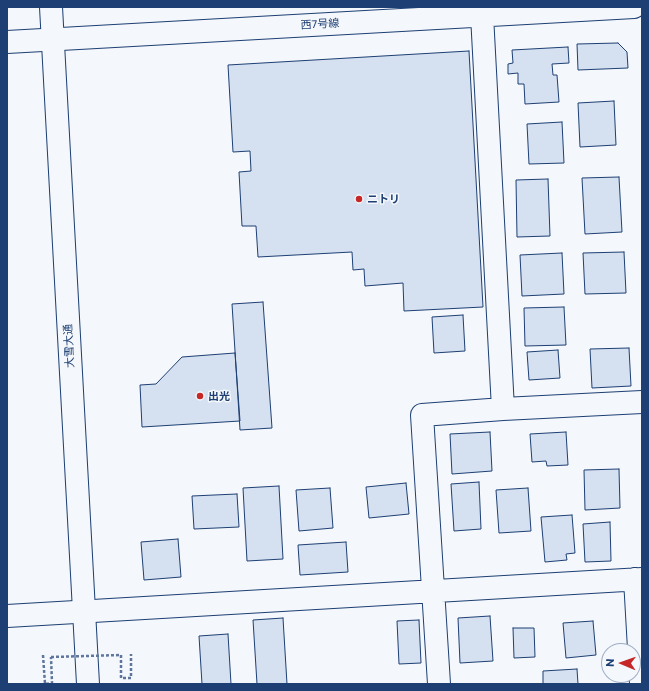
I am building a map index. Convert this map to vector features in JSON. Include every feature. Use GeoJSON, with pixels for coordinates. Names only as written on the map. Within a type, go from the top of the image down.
{"type":"FeatureCollection","features":[{"type":"Feature","properties":{"kind":"main road","name":"大雪大通"},"geometry":{"type":"LineString","coordinates":[[51,7],[88,684]]}},
{"type":"Feature","properties":{"kind":"main road","name":"西7号線"},"geometry":{"type":"LineString","coordinates":[[7,42],[634,7]]}},
{"type":"Feature","properties":{"kind":"main road"},"geometry":{"type":"LineString","coordinates":[[482,15],[503,409]]}},
{"type":"Feature","properties":{"kind":"main road"},"geometry":{"type":"LineString","coordinates":[[439,684],[422,415],[503,409],[642,402]]}},
{"type":"Feature","properties":{"kind":"main road"},"geometry":{"type":"LineString","coordinates":[[7,616],[638,579],[641,684]]}},
{"type":"Feature","properties":{"kind":"path"},"geometry":{"type":"LineString","coordinates":[[43,655],[45,684],[52,683],[51,657],[120,654],[121,678],[131,678],[131,654]]}},
{"type":"Feature","properties":{"kind":"building"},"geometry":{"type":"Polygon","coordinates":[[[618,43],[627,52],[628,68],[578,70],[577,44],[618,43]]]}},
{"type":"Feature","properties":{"kind":"building"},"geometry":{"type":"Polygon","coordinates":[[[568,47],[569,63],[552,64],[553,75],[557,75],[559,102],[525,104],[524,84],[518,84],[518,73],[508,74],[508,64],[513,63],[512,50],[568,47]]]}},
{"type":"Feature","properties":{"kind":"building","name":"ニトリ"},"geometry":{"type":"Polygon","coordinates":[[[469,51],[483,307],[404,311],[403,283],[365,286],[364,269],[353,270],[352,252],[258,257],[256,226],[242,226],[239,172],[251,171],[250,151],[233,152],[228,65],[469,51]]]}},
{"type":"Feature","properties":{"kind":"building"},"geometry":{"type":"Polygon","coordinates":[[[614,101],[616,145],[580,147],[578,103],[614,101]]]}},
{"type":"Feature","properties":{"kind":"building"},"geometry":{"type":"Polygon","coordinates":[[[562,122],[564,163],[529,164],[527,124],[562,122]]]}},
{"type":"Feature","properties":{"kind":"building"},"geometry":{"type":"Polygon","coordinates":[[[619,177],[622,232],[585,234],[582,178],[619,177]]]}},
{"type":"Feature","properties":{"kind":"building"},"geometry":{"type":"Polygon","coordinates":[[[548,179],[550,236],[517,237],[516,180],[548,179]]]}},
{"type":"Feature","properties":{"kind":"building"},"geometry":{"type":"Polygon","coordinates":[[[624,252],[626,293],[585,294],[583,253],[624,252]]]}},
{"type":"Feature","properties":{"kind":"building"},"geometry":{"type":"Polygon","coordinates":[[[562,253],[564,294],[522,296],[520,255],[562,253]]]}},
{"type":"Feature","properties":{"kind":"building"},"geometry":{"type":"Polygon","coordinates":[[[263,302],[272,428],[240,430],[232,304],[263,302]]]}},
{"type":"Feature","properties":{"kind":"building"},"geometry":{"type":"Polygon","coordinates":[[[564,307],[566,345],[525,346],[524,308],[564,307]]]}},
{"type":"Feature","properties":{"kind":"building"},"geometry":{"type":"Polygon","coordinates":[[[463,315],[465,351],[434,353],[432,317],[463,315]]]}},
{"type":"Feature","properties":{"kind":"building"},"geometry":{"type":"Polygon","coordinates":[[[629,348],[631,386],[592,388],[590,349],[629,348]]]}},
{"type":"Feature","properties":{"kind":"building"},"geometry":{"type":"Polygon","coordinates":[[[558,350],[560,378],[529,380],[527,352],[558,350]]]}},
{"type":"Feature","properties":{"kind":"building"},"geometry":{"type":"Polygon","coordinates":[[[235,353],[240,421],[142,427],[140,385],[156,384],[182,357],[235,353]]]}},
{"type":"Feature","properties":{"kind":"building"},"geometry":{"type":"Polygon","coordinates":[[[490,432],[492,471],[452,474],[450,434],[490,432]]]}},
{"type":"Feature","properties":{"kind":"building"},"geometry":{"type":"Polygon","coordinates":[[[566,432],[568,465],[547,466],[546,461],[532,462],[530,434],[566,432]]]}},
{"type":"Feature","properties":{"kind":"building"},"geometry":{"type":"Polygon","coordinates":[[[619,469],[620,508],[585,510],[584,470],[619,469]]]}},
{"type":"Feature","properties":{"kind":"building"},"geometry":{"type":"Polygon","coordinates":[[[479,482],[481,529],[454,531],[451,484],[479,482]]]}},
{"type":"Feature","properties":{"kind":"building"},"geometry":{"type":"Polygon","coordinates":[[[406,483],[409,514],[369,518],[366,487],[406,483]]]}},
{"type":"Feature","properties":{"kind":"building"},"geometry":{"type":"Polygon","coordinates":[[[279,486],[283,559],[247,561],[243,488],[279,486]]]}},
{"type":"Feature","properties":{"kind":"building"},"geometry":{"type":"Polygon","coordinates":[[[330,488],[333,528],[299,531],[296,490],[330,488]]]}},
{"type":"Feature","properties":{"kind":"building"},"geometry":{"type":"Polygon","coordinates":[[[528,488],[531,531],[499,533],[496,490],[528,488]]]}},
{"type":"Feature","properties":{"kind":"building"},"geometry":{"type":"Polygon","coordinates":[[[237,494],[239,527],[194,529],[192,496],[237,494]]]}},
{"type":"Feature","properties":{"kind":"building"},"geometry":{"type":"Polygon","coordinates":[[[572,515],[575,553],[566,554],[567,560],[545,562],[541,517],[572,515]]]}},
{"type":"Feature","properties":{"kind":"building"},"geometry":{"type":"Polygon","coordinates":[[[610,522],[611,561],[585,562],[583,524],[610,522]]]}},
{"type":"Feature","properties":{"kind":"building"},"geometry":{"type":"Polygon","coordinates":[[[178,539],[181,577],[144,580],[141,542],[178,539]]]}},
{"type":"Feature","properties":{"kind":"building"},"geometry":{"type":"Polygon","coordinates":[[[346,542],[348,572],[300,575],[298,545],[346,542]]]}},
{"type":"Feature","properties":{"kind":"building"},"geometry":{"type":"Polygon","coordinates":[[[490,616],[493,661],[460,663],[458,618],[490,616]]]}},
{"type":"Feature","properties":{"kind":"building"},"geometry":{"type":"Polygon","coordinates":[[[283,618],[287,684],[257,684],[253,620],[283,618]]]}},
{"type":"Feature","properties":{"kind":"building"},"geometry":{"type":"Polygon","coordinates":[[[419,620],[421,663],[399,664],[397,621],[419,620]]]}},
{"type":"Feature","properties":{"kind":"building"},"geometry":{"type":"Polygon","coordinates":[[[593,621],[596,655],[566,658],[563,623],[593,621]]]}},
{"type":"Feature","properties":{"kind":"building"},"geometry":{"type":"Polygon","coordinates":[[[513,628],[534,628],[535,657],[514,658],[513,628]]]}},
{"type":"Feature","properties":{"kind":"building"},"geometry":{"type":"Polygon","coordinates":[[[228,634],[231,684],[202,684],[199,636],[228,634]]]}},
{"type":"Feature","properties":{"kind":"building"},"geometry":{"type":"Polygon","coordinates":[[[577,669],[578,684],[543,684],[543,671],[577,669]]]}},
{"type":"Feature","properties":{"kind":"place","name":"ニトリ"},"geometry":{"type":"Point","coordinates":[359,199]}},
{"type":"Feature","properties":{"kind":"place","name":"出光"},"geometry":{"type":"Point","coordinates":[200,396]}}]}
